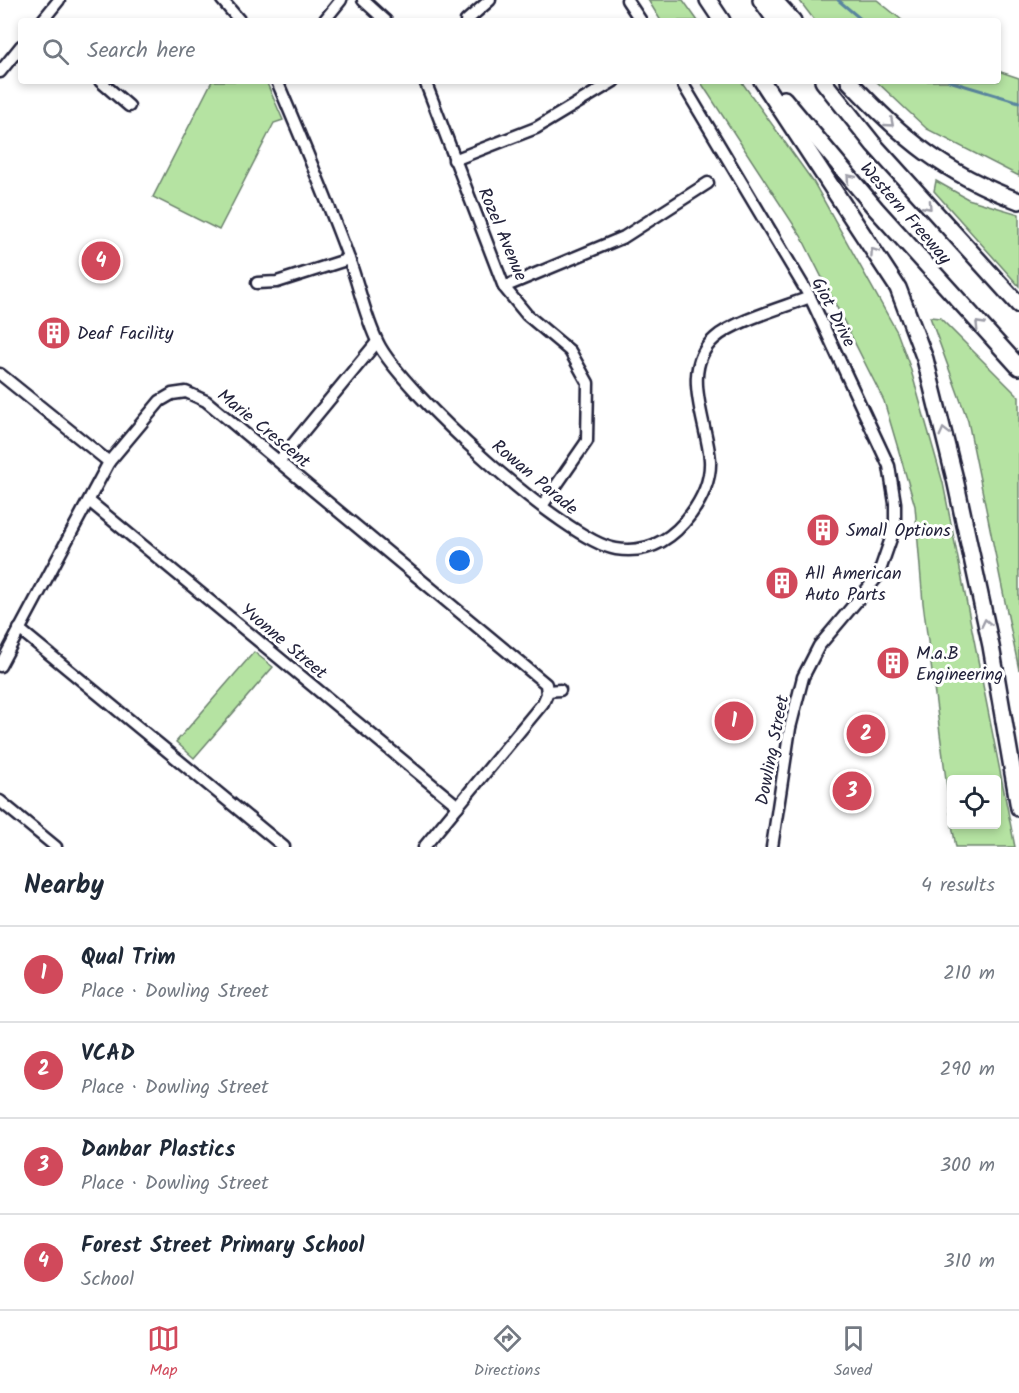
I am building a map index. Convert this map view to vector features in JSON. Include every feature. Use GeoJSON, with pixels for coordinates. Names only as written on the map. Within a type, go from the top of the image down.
{"type":"FeatureCollection","features":[{"type":"Feature","properties":{"kind":"highway"},"geometry":{"type":"LineString","coordinates":[[708,0],[720,18]]}},
{"type":"Feature","properties":{"kind":"highway"},"geometry":{"type":"LineString","coordinates":[[761,0],[774,18]]}},
{"type":"Feature","properties":{"kind":"highway"},"geometry":{"type":"LineString","coordinates":[[774,0],[790,18]]}},
{"type":"Feature","properties":{"kind":"highway"},"geometry":{"type":"LineString","coordinates":[[764,84],[898,288],[925,358],[955,479],[1013,763],[1019,808]]}},
{"type":"Feature","properties":{"kind":"highway","name":"Western Freeway"},"geometry":{"type":"LineString","coordinates":[[772,84],[876,209],[1019,367]]}},
{"type":"Feature","properties":{"kind":"highway","name":"Western Freeway"},"geometry":{"type":"LineString","coordinates":[[825,84],[873,145],[1019,305]]}},
{"type":"Feature","properties":{"kind":"highway"},"geometry":{"type":"LineString","coordinates":[[852,84],[879,113],[926,153],[976,185],[1019,201]]}},
{"type":"Feature","properties":{"kind":"highway"},"geometry":{"type":"LineString","coordinates":[[1013,763],[1019,784]]}},
{"type":"Feature","properties":{"kind":"street"},"geometry":{"type":"LineString","coordinates":[[44,18],[59,0]]}},
{"type":"Feature","properties":{"kind":"street"},"geometry":{"type":"LineString","coordinates":[[222,0],[237,18]]}},
{"type":"Feature","properties":{"kind":"street"},"geometry":{"type":"LineString","coordinates":[[326,18],[341,0]]}},
{"type":"Feature","properties":{"kind":"street"},"geometry":{"type":"LineString","coordinates":[[363,0],[383,18]]}},
{"type":"Feature","properties":{"kind":"street"},"geometry":{"type":"LineString","coordinates":[[469,18],[490,0]]}},
{"type":"Feature","properties":{"kind":"street"},"geometry":{"type":"LineString","coordinates":[[627,0],[639,18]]}},
{"type":"Feature","properties":{"kind":"street"},"geometry":{"type":"LineString","coordinates":[[0,72],[18,50]]}},
{"type":"Feature","properties":{"kind":"street"},"geometry":{"type":"LineString","coordinates":[[103,84],[129,106]]}},
{"type":"Feature","properties":{"kind":"street","name":"Rowan Parade"},"geometry":{"type":"LineString","coordinates":[[278,84],[349,259],[377,342],[399,374],[446,424],[542,506],[568,527],[592,542],[613,549],[635,551],[653,547],[676,533],[704,494],[710,461],[697,387],[699,362],[715,338],[741,324],[810,297]]}},
{"type":"Feature","properties":{"kind":"street","name":"Rozel Avenue"},"geometry":{"type":"LineString","coordinates":[[426,84],[504,287],[527,315],[570,351],[588,383],[587,441],[542,506]]}},
{"type":"Feature","properties":{"kind":"street"},"geometry":{"type":"LineString","coordinates":[[454,159],[536,128],[609,84]]}},
{"type":"Feature","properties":{"kind":"street","name":"Giot Drive"},"geometry":{"type":"LineString","coordinates":[[683,84],[810,297],[889,466],[895,503],[894,527],[878,576]]}},
{"type":"Feature","properties":{"kind":"street"},"geometry":{"type":"LineString","coordinates":[[504,287],[624,237],[708,183]]}},
{"type":"Feature","properties":{"kind":"street"},"geometry":{"type":"LineString","coordinates":[[257,283],[277,282],[349,259]]}},
{"type":"Feature","properties":{"kind":"street"},"geometry":{"type":"LineString","coordinates":[[279,461],[377,342]]}},
{"type":"Feature","properties":{"kind":"street"},"geometry":{"type":"LineString","coordinates":[[0,374],[109,462]]}},
{"type":"Feature","properties":{"kind":"street","name":"Marie Crescent"},"geometry":{"type":"LineString","coordinates":[[0,666],[109,462],[158,403],[169,395],[182,392],[196,395],[206,401],[537,675],[546,684],[547,691]]}},
{"type":"Feature","properties":{"kind":"street","name":"Yvonne Street"},"geometry":{"type":"LineString","coordinates":[[89,501],[458,806]]}},
{"type":"Feature","properties":{"kind":"street","name":"Dowling Street"},"geometry":{"type":"LineString","coordinates":[[772,847],[790,728],[803,676],[819,646],[878,576]]}},
{"type":"Feature","properties":{"kind":"street"},"geometry":{"type":"LineString","coordinates":[[19,628],[284,847]]}},
{"type":"Feature","properties":{"kind":"street"},"geometry":{"type":"LineString","coordinates":[[424,847],[541,706],[547,691],[560,690]]}},
{"type":"Feature","properties":{"kind":"street"},"geometry":{"type":"LineString","coordinates":[[0,801],[56,847]]}},
{"type":"Feature","properties":{"kind":"green space"},"geometry":{"type":"Polygon","coordinates":[[[648,0],[683,0],[696,18],[659,18],[648,0]]]}},
{"type":"Feature","properties":{"kind":"green space"},"geometry":{"type":"Polygon","coordinates":[[[799,0],[877,0],[899,18],[813,18],[799,0]]]}},
{"type":"Feature","properties":{"kind":"green space"},"geometry":{"type":"Polygon","coordinates":[[[1001,72],[1019,78],[1019,176],[927,129],[879,84],[1001,84],[1001,72]]]}},
{"type":"Feature","properties":{"kind":"green space"},"geometry":{"type":"Polygon","coordinates":[[[210,84],[267,84],[283,120],[274,123],[219,230],[153,197],[210,84]]]}},
{"type":"Feature","properties":{"kind":"green space"},"geometry":{"type":"Polygon","coordinates":[[[702,84],[743,84],[814,183],[897,332],[910,367],[943,483],[1001,775],[947,775],[947,787],[923,603],[915,506],[884,401],[801,236],[702,84]]]}},
{"type":"Feature","properties":{"kind":"green space"},"geometry":{"type":"Polygon","coordinates":[[[936,181],[968,199],[1019,214],[1019,286],[934,191],[936,181]]]}},
{"type":"Feature","properties":{"kind":"green space"},"geometry":{"type":"Polygon","coordinates":[[[930,317],[940,318],[1019,397],[1019,670],[968,421],[930,317]]]}},
{"type":"Feature","properties":{"kind":"green space"},"geometry":{"type":"Polygon","coordinates":[[[254,652],[273,667],[194,758],[176,742],[254,652]]]}},
{"type":"Feature","properties":{"kind":"green space"},"geometry":{"type":"Polygon","coordinates":[[[1001,776],[1015,847],[956,847],[953,829],[1001,829],[1001,776]]]}},
{"type":"Feature","properties":{"kind":"waterway"},"geometry":{"type":"LineString","coordinates":[[838,0],[859,18]]}},
{"type":"Feature","properties":{"kind":"waterway"},"geometry":{"type":"LineString","coordinates":[[959,84],[1019,102]]}},
{"type":"Feature","properties":{"kind":"place","name":"Forest Street Primary School"},"geometry":{"type":"Point","coordinates":[101,261]}},
{"type":"Feature","properties":{"kind":"place","name":"Deaf Facility"},"geometry":{"type":"Point","coordinates":[54,333]}},
{"type":"Feature","properties":{"kind":"place","name":"Small Options"},"geometry":{"type":"Point","coordinates":[823,530]}},
{"type":"Feature","properties":{"kind":"place","name":"All American Auto Parts"},"geometry":{"type":"Point","coordinates":[782,583]}},
{"type":"Feature","properties":{"kind":"place","name":"M.a.B Engineering"},"geometry":{"type":"Point","coordinates":[893,663]}},
{"type":"Feature","properties":{"kind":"place","name":"Qual Trim"},"geometry":{"type":"Point","coordinates":[734,721]}},
{"type":"Feature","properties":{"kind":"place","name":"VCAD"},"geometry":{"type":"Point","coordinates":[866,734]}},
{"type":"Feature","properties":{"kind":"place","name":"Danbar Plastics"},"geometry":{"type":"Point","coordinates":[852,791]}}]}
